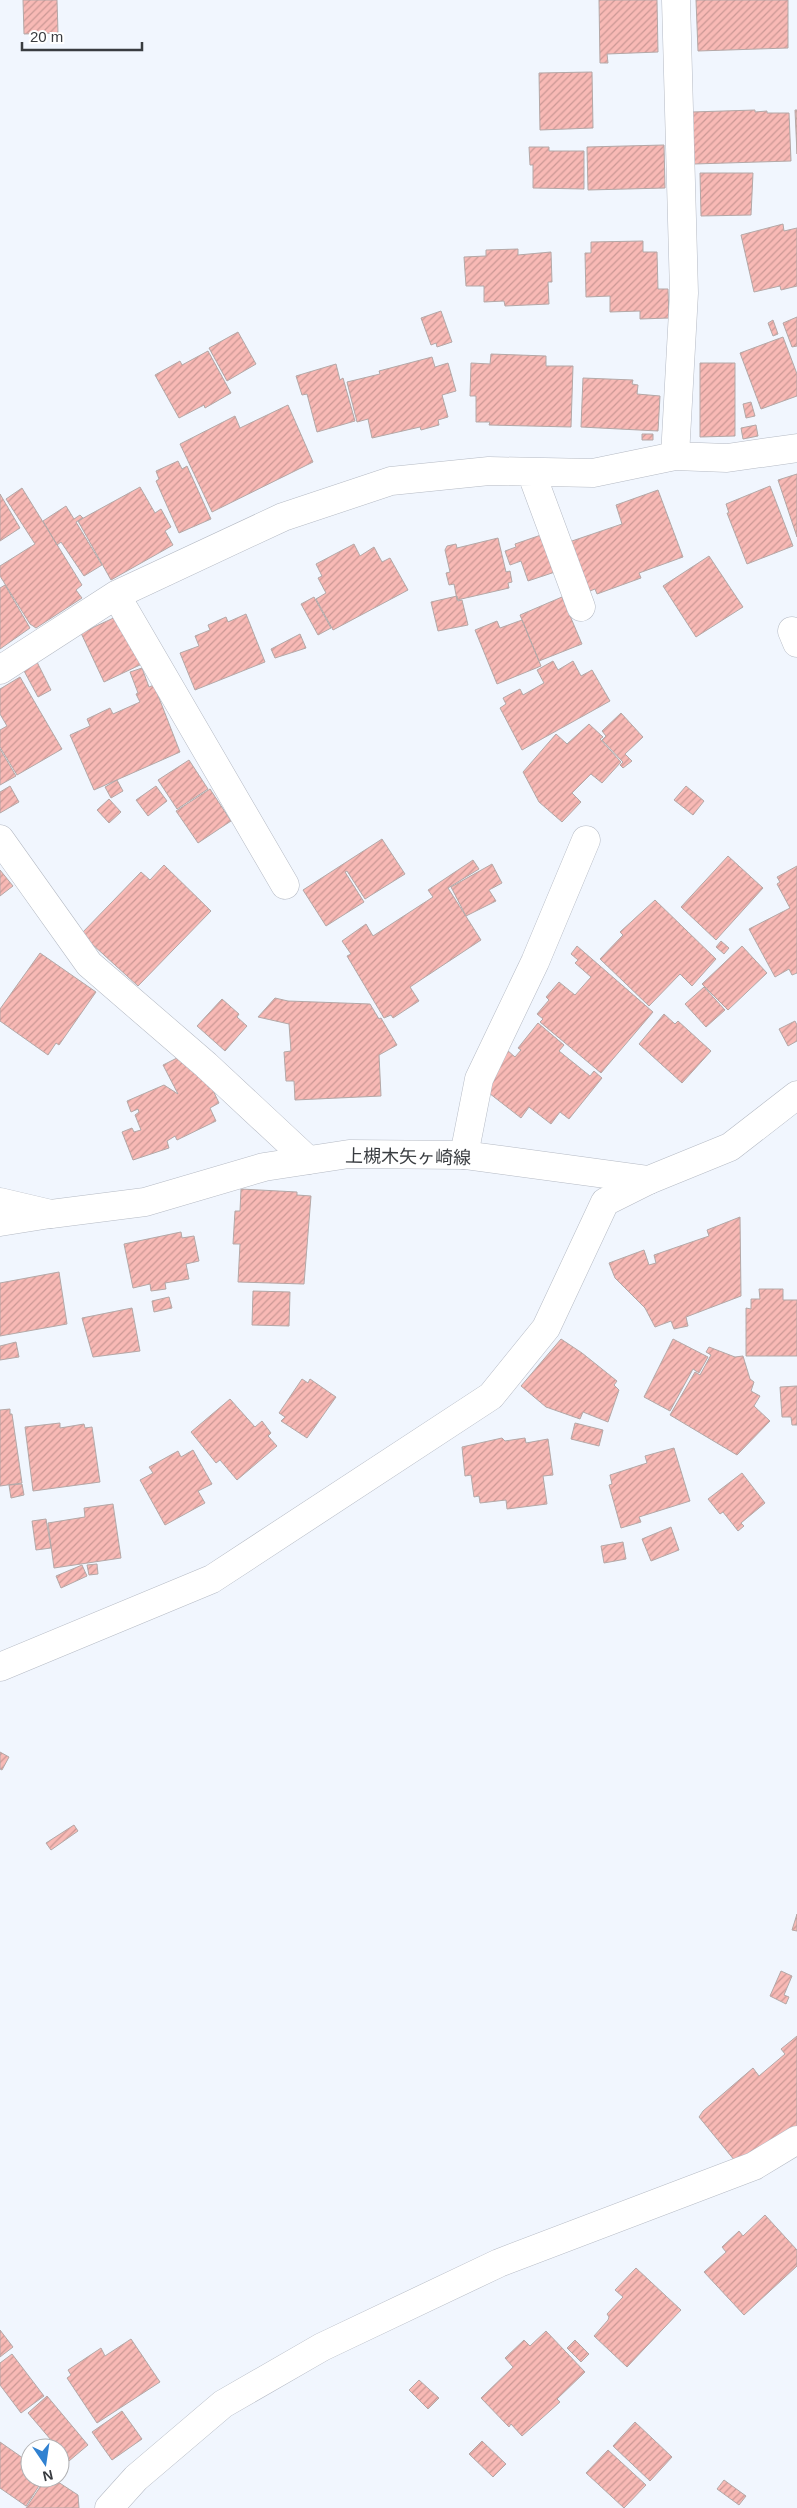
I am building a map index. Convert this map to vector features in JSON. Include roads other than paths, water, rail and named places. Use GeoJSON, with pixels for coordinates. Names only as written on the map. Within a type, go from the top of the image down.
{"type":"FeatureCollection","features":[{"type":"Feature","properties":{"kind":"street"},"geometry":{"type":"LineString","coordinates":[[675,456],[684,293],[676,0]]}},
{"type":"Feature","properties":{"kind":"street"},"geometry":{"type":"LineString","coordinates":[[0,670],[116,595],[283,516],[391,480],[489,471],[593,473],[675,456],[727,458],[797,448]]}},
{"type":"Feature","properties":{"kind":"street"},"geometry":{"type":"LineString","coordinates":[[531,472],[581,607]]}},
{"type":"Feature","properties":{"kind":"street"},"geometry":{"type":"LineString","coordinates":[[116,595],[285,885]]}},
{"type":"Feature","properties":{"kind":"street"},"geometry":{"type":"LineString","coordinates":[[0,839],[89,964],[206,1066],[308,1160]]}},
{"type":"Feature","properties":{"kind":"street"},"geometry":{"type":"LineString","coordinates":[[464,1155],[479,1078],[535,962],[586,840]]}},
{"type":"Feature","properties":{"kind":"street","name":"上槻木矢ヶ崎線"},"geometry":{"type":"LineString","coordinates":[[0,1202],[52,1214],[144,1202],[264,1167],[349,1154],[464,1155],[649,1180],[730,1148],[797,1095]]}},
{"type":"Feature","properties":{"kind":"street"},"geometry":{"type":"LineString","coordinates":[[0,1667],[212,1579],[491,1396],[546,1328],[605,1202],[649,1180]]}},
{"type":"Feature","properties":{"kind":"street"},"geometry":{"type":"LineString","coordinates":[[0,1222],[52,1214]]}},
{"type":"Feature","properties":{"kind":"street"},"geometry":{"type":"LineString","coordinates":[[109,2508],[136,2478],[223,2404],[322,2347],[499,2263],[754,2166],[797,2140]]}}]}
